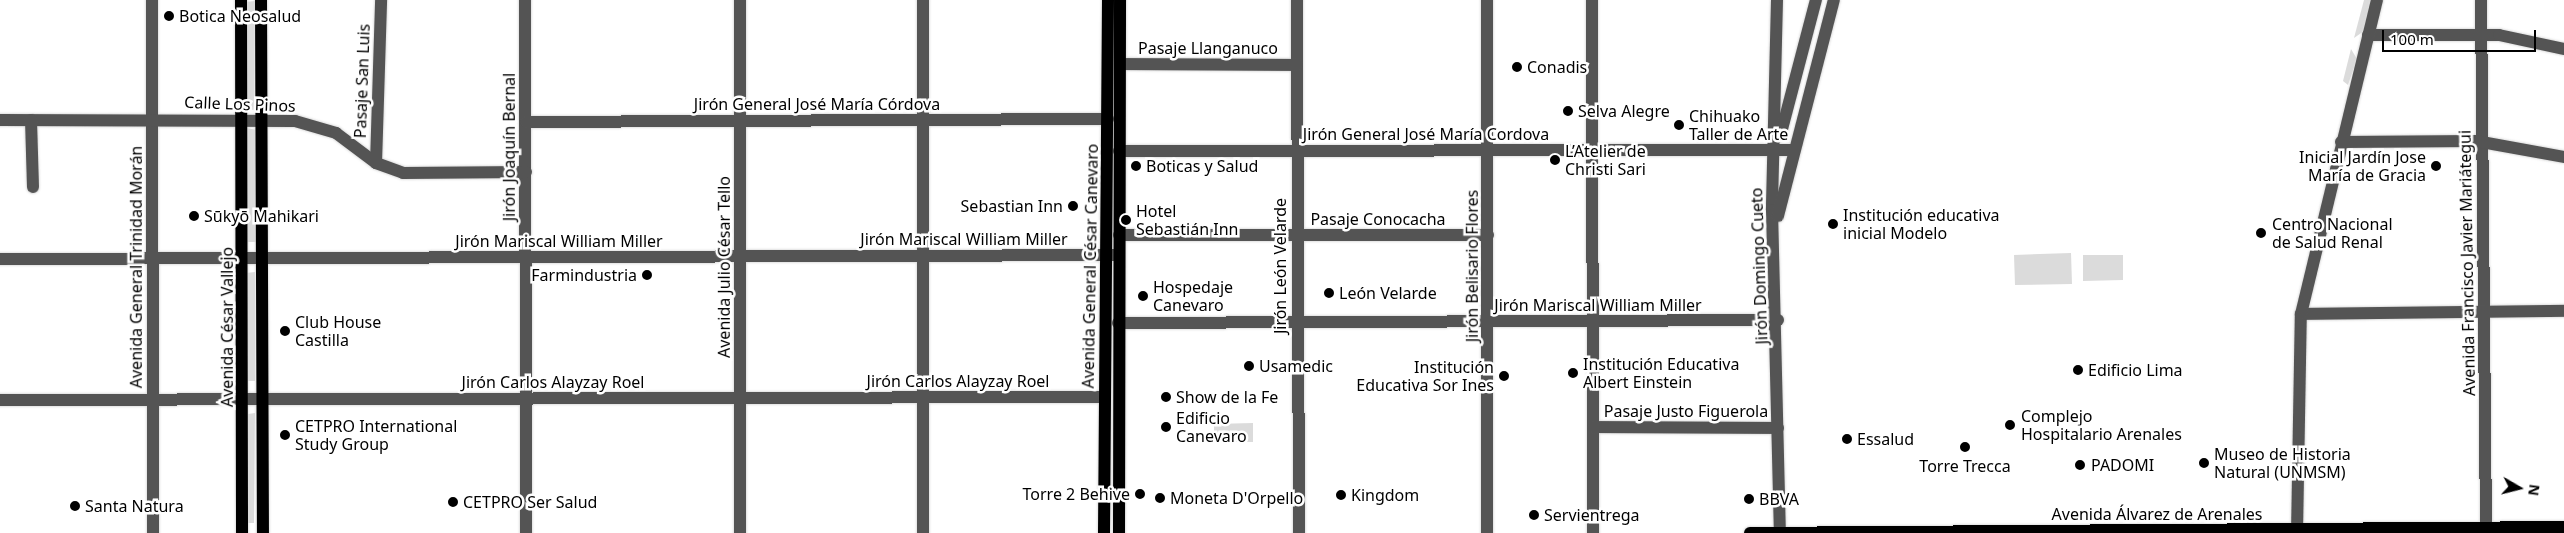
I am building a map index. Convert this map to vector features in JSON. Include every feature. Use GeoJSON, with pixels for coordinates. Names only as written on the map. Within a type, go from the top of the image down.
{"type":"FeatureCollection","features":[{"type":"Feature","properties":{"kind":"main road","name":"Avenida César Vallejo"},"geometry":{"type":"LineString","coordinates":[[241,0],[244,258],[242,533]]}},
{"type":"Feature","properties":{"kind":"main road"},"geometry":{"type":"LineString","coordinates":[[261,0],[263,533]]}},
{"type":"Feature","properties":{"kind":"main road","name":"Avenida General César Canevaro"},"geometry":{"type":"LineString","coordinates":[[1108,0],[1108,119],[1112,255],[1118,323],[1119,533]]}},
{"type":"Feature","properties":{"kind":"main road","name":"Avenida General César Canevaro"},"geometry":{"type":"LineString","coordinates":[[1104,533],[1105,397],[1112,255],[1119,235],[1120,0]]}},
{"type":"Feature","properties":{"kind":"main road","name":"Avenida Álvarez de Arenales"},"geometry":{"type":"LineString","coordinates":[[1750,533],[2486,530],[2564,527]]}},
{"type":"Feature","properties":{"kind":"street","name":"Avenida General Trinidad Morán"},"geometry":{"type":"LineString","coordinates":[[152,0],[153,533]]}},
{"type":"Feature","properties":{"kind":"street","name":"Pasaje San Luis"},"geometry":{"type":"LineString","coordinates":[[376,163],[380,0]]}},
{"type":"Feature","properties":{"kind":"street","name":"Jirón Joaquín Bernal"},"geometry":{"type":"LineString","coordinates":[[525,0],[526,533]]}},
{"type":"Feature","properties":{"kind":"street","name":"Avenida Julio César Tello"},"geometry":{"type":"LineString","coordinates":[[740,0],[740,533]]}},
{"type":"Feature","properties":{"kind":"street"},"geometry":{"type":"LineString","coordinates":[[922,0],[923,533]]}},
{"type":"Feature","properties":{"kind":"street","name":"Jirón León Velarde"},"geometry":{"type":"LineString","coordinates":[[1297,0],[1296,322],[1299,533]]}},
{"type":"Feature","properties":{"kind":"street","name":"Jirón Belisario Flores"},"geometry":{"type":"LineString","coordinates":[[1487,533],[1488,0]]}},
{"type":"Feature","properties":{"kind":"street"},"geometry":{"type":"LineString","coordinates":[[1592,0],[1593,533]]}},
{"type":"Feature","properties":{"kind":"street","name":"Jirón Domingo Cueto"},"geometry":{"type":"LineString","coordinates":[[1777,0],[1775,235],[1778,320],[1780,533]]}},
{"type":"Feature","properties":{"kind":"street"},"geometry":{"type":"LineString","coordinates":[[1776,150],[1816,0]]}},
{"type":"Feature","properties":{"kind":"street"},"geometry":{"type":"LineString","coordinates":[[2297,531],[2301,314],[2377,0]]}},
{"type":"Feature","properties":{"kind":"street","name":"Avenida Francisco Javier Mariátegui"},"geometry":{"type":"LineString","coordinates":[[2481,0],[2486,530]]}},
{"type":"Feature","properties":{"kind":"street"},"geometry":{"type":"LineString","coordinates":[[1775,235],[1793,150],[1831,3]]}},
{"type":"Feature","properties":{"kind":"street"},"geometry":{"type":"LineString","coordinates":[[2368,35],[2481,34],[2564,48]]}},
{"type":"Feature","properties":{"kind":"street","name":"Pasaje Llanganuco"},"geometry":{"type":"LineString","coordinates":[[1120,64],[1297,65]]}},
{"type":"Feature","properties":{"kind":"street"},"geometry":{"type":"LineString","coordinates":[[1776,68],[1798,71],[1816,67]]}},
{"type":"Feature","properties":{"kind":"street","name":"Calle Los Pinos"},"geometry":{"type":"LineString","coordinates":[[0,120],[262,118],[324,128],[350,140],[376,163],[417,175],[526,172]]}},
{"type":"Feature","properties":{"kind":"street","name":"Jirón General José María Córdova"},"geometry":{"type":"LineString","coordinates":[[526,122],[1108,119]]}},
{"type":"Feature","properties":{"kind":"street"},"geometry":{"type":"LineString","coordinates":[[32,120],[33,188]]}},
{"type":"Feature","properties":{"kind":"street"},"geometry":{"type":"LineString","coordinates":[[2342,142],[2482,141],[2564,157]]}},
{"type":"Feature","properties":{"kind":"street","name":"Jirón General José María Cordova"},"geometry":{"type":"LineString","coordinates":[[1119,151],[1793,150]]}},
{"type":"Feature","properties":{"kind":"street","name":"Pasaje Conocacha"},"geometry":{"type":"LineString","coordinates":[[1119,235],[1488,235]]}},
{"type":"Feature","properties":{"kind":"street","name":"Jirón Mariscal William Miller"},"geometry":{"type":"LineString","coordinates":[[0,259],[1112,255]]}},
{"type":"Feature","properties":{"kind":"street"},"geometry":{"type":"LineString","coordinates":[[2301,314],[2564,311]]}},
{"type":"Feature","properties":{"kind":"street","name":"Jirón Mariscal William Miller"},"geometry":{"type":"LineString","coordinates":[[1118,323],[1778,320]]}},
{"type":"Feature","properties":{"kind":"street","name":"Jirón Carlos Alayzay Roel"},"geometry":{"type":"LineString","coordinates":[[0,400],[1105,397]]}},
{"type":"Feature","properties":{"kind":"street","name":"Pasaje Justo Figuerola"},"geometry":{"type":"LineString","coordinates":[[1593,427],[1778,428]]}},
{"type":"Feature","properties":{"kind":"shaded area"},"geometry":{"type":"Polygon","coordinates":[[[2364,0],[2372,0],[2364,31],[2354,38],[2364,0]]]}},
{"type":"Feature","properties":{"kind":"shaded area"},"geometry":{"type":"Polygon","coordinates":[[[255,1],[254,110],[245,108],[245,2],[255,1]]]}},
{"type":"Feature","properties":{"kind":"shaded area"},"geometry":{"type":"Polygon","coordinates":[[[2351,49],[2357,59],[2348,85],[2343,81],[2351,49]]]}},
{"type":"Feature","properties":{"kind":"shaded area"},"geometry":{"type":"Polygon","coordinates":[[[246,128],[257,130],[256,242],[247,242],[246,128]]]}},
{"type":"Feature","properties":{"kind":"shaded area"},"geometry":{"type":"Polygon","coordinates":[[[2071,253],[2072,284],[2015,285],[2014,255],[2071,253]]]}},
{"type":"Feature","properties":{"kind":"shaded area"},"geometry":{"type":"Polygon","coordinates":[[[2083,255],[2123,255],[2123,280],[2083,281],[2083,255]]]}},
{"type":"Feature","properties":{"kind":"shaded area"},"geometry":{"type":"Polygon","coordinates":[[[255,272],[255,381],[246,381],[246,273],[255,272]]]}},
{"type":"Feature","properties":{"kind":"shaded area"},"geometry":{"type":"Polygon","coordinates":[[[255,413],[254,523],[246,523],[248,414],[255,413]]]}},
{"type":"Feature","properties":{"kind":"shaded area"},"geometry":{"type":"Polygon","coordinates":[[[1253,423],[1253,442],[1214,442],[1214,424],[1253,423]]]}},
{"type":"Feature","properties":{"kind":"place","name":"Botica Neosalud"},"geometry":{"type":"Point","coordinates":[169,16]}},
{"type":"Feature","properties":{"kind":"place","name":"Conadis"},"geometry":{"type":"Point","coordinates":[1517,67]}},
{"type":"Feature","properties":{"kind":"place","name":"Selva Alegre"},"geometry":{"type":"Point","coordinates":[1568,111]}},
{"type":"Feature","properties":{"kind":"place","name":"Chihuako Taller de Arte"},"geometry":{"type":"Point","coordinates":[1679,125]}},
{"type":"Feature","properties":{"kind":"place","name":"L’Atelier de Christi Sari"},"geometry":{"type":"Point","coordinates":[1555,160]}},
{"type":"Feature","properties":{"kind":"place","name":"Boticas y Salud"},"geometry":{"type":"Point","coordinates":[1136,166]}},
{"type":"Feature","properties":{"kind":"place","name":"Inicial Jardín Jose María de Gracia"},"geometry":{"type":"Point","coordinates":[2436,166]}},
{"type":"Feature","properties":{"kind":"place","name":"Sebastian Inn"},"geometry":{"type":"Point","coordinates":[1073,206]}},
{"type":"Feature","properties":{"kind":"place","name":"Sūkyō Mahikari"},"geometry":{"type":"Point","coordinates":[194,216]}},
{"type":"Feature","properties":{"kind":"place","name":"Hotel Sebastián Inn"},"geometry":{"type":"Point","coordinates":[1126,220]}},
{"type":"Feature","properties":{"kind":"place","name":"Institución educativa inicial Modelo"},"geometry":{"type":"Point","coordinates":[1833,224]}},
{"type":"Feature","properties":{"kind":"place","name":"Centro Nacional de Salud Renal"},"geometry":{"type":"Point","coordinates":[2261,233]}},
{"type":"Feature","properties":{"kind":"place","name":"Farmindustria"},"geometry":{"type":"Point","coordinates":[647,275]}},
{"type":"Feature","properties":{"kind":"place","name":"León Velarde"},"geometry":{"type":"Point","coordinates":[1329,293]}},
{"type":"Feature","properties":{"kind":"place","name":"Hospedaje Canevaro"},"geometry":{"type":"Point","coordinates":[1143,296]}},
{"type":"Feature","properties":{"kind":"place","name":"Club House Castilla"},"geometry":{"type":"Point","coordinates":[285,331]}},
{"type":"Feature","properties":{"kind":"place","name":"Usamedic"},"geometry":{"type":"Point","coordinates":[1249,366]}},
{"type":"Feature","properties":{"kind":"place","name":"Edificio Lima"},"geometry":{"type":"Point","coordinates":[2078,370]}},
{"type":"Feature","properties":{"kind":"place","name":"Institución Educativa Albert Einstein"},"geometry":{"type":"Point","coordinates":[1573,373]}},
{"type":"Feature","properties":{"kind":"place","name":"Institución Educativa Sor Ines"},"geometry":{"type":"Point","coordinates":[1504,376]}},
{"type":"Feature","properties":{"kind":"place","name":"Show de la Fe"},"geometry":{"type":"Point","coordinates":[1166,397]}},
{"type":"Feature","properties":{"kind":"place","name":"Complejo Hospitalario Arenales"},"geometry":{"type":"Point","coordinates":[2010,425]}},
{"type":"Feature","properties":{"kind":"place","name":"Edificio Canevaro"},"geometry":{"type":"Point","coordinates":[1166,427]}},
{"type":"Feature","properties":{"kind":"place","name":"CETPRO International Study Group"},"geometry":{"type":"Point","coordinates":[285,435]}},
{"type":"Feature","properties":{"kind":"place","name":"Essalud"},"geometry":{"type":"Point","coordinates":[1847,439]}},
{"type":"Feature","properties":{"kind":"place","name":"Torre Trecca"},"geometry":{"type":"Point","coordinates":[1965,447]}},
{"type":"Feature","properties":{"kind":"place","name":"Museo de Historia Natural (UNMSM)"},"geometry":{"type":"Point","coordinates":[2204,463]}},
{"type":"Feature","properties":{"kind":"place","name":"PADOMI"},"geometry":{"type":"Point","coordinates":[2080,465]}},
{"type":"Feature","properties":{"kind":"place","name":"Torre 2 Behive"},"geometry":{"type":"Point","coordinates":[1140,494]}},
{"type":"Feature","properties":{"kind":"place","name":"Kingdom"},"geometry":{"type":"Point","coordinates":[1341,495]}},
{"type":"Feature","properties":{"kind":"place","name":"Moneta D'Orpello"},"geometry":{"type":"Point","coordinates":[1160,498]}},
{"type":"Feature","properties":{"kind":"place","name":"BBVA"},"geometry":{"type":"Point","coordinates":[1749,499]}},
{"type":"Feature","properties":{"kind":"place","name":"CETPRO Ser Salud"},"geometry":{"type":"Point","coordinates":[453,502]}},
{"type":"Feature","properties":{"kind":"place","name":"Santa Natura"},"geometry":{"type":"Point","coordinates":[75,506]}},
{"type":"Feature","properties":{"kind":"place","name":"Servientrega"},"geometry":{"type":"Point","coordinates":[1534,515]}}]}
